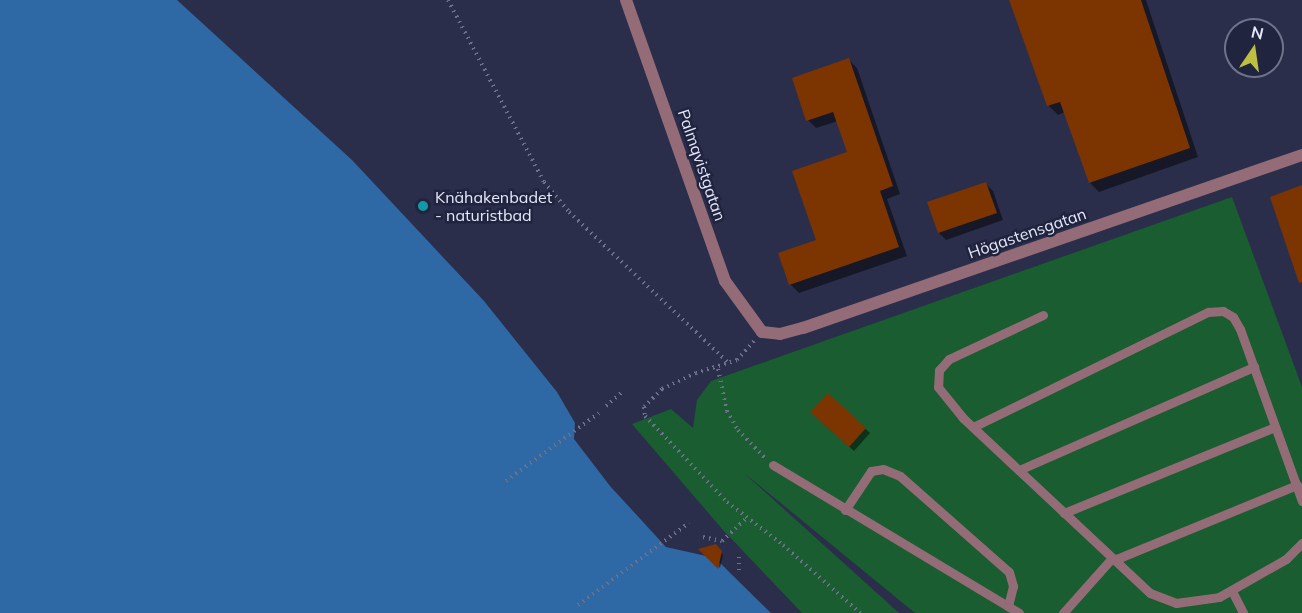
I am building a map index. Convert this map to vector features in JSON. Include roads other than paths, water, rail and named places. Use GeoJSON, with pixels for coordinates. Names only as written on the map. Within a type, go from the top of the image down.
{"type":"FeatureCollection","features":[{"type":"Feature","properties":{"kind":"street","name":"Palmqvistgatan"},"geometry":{"type":"LineString","coordinates":[[626,0],[725,281],[762,332]]}},
{"type":"Feature","properties":{"kind":"street","name":"Högastensgatan"},"geometry":{"type":"LineString","coordinates":[[762,332],[780,334],[802,328],[1302,155]]}},
{"type":"Feature","properties":{"kind":"lane"},"geometry":{"type":"LineString","coordinates":[[973,427],[1213,311],[1226,312],[1235,320],[1254,367],[1302,501]]}},
{"type":"Feature","properties":{"kind":"lane"},"geometry":{"type":"LineString","coordinates":[[1043,315],[966,350],[939,370],[938,387],[973,427],[1150,593],[1167,601],[1187,603],[1232,591],[1286,559],[1302,543]]}},
{"type":"Feature","properties":{"kind":"lane"},"geometry":{"type":"LineString","coordinates":[[1018,470],[1254,367]]}},
{"type":"Feature","properties":{"kind":"lane"},"geometry":{"type":"LineString","coordinates":[[1064,513],[1275,427]]}},
{"type":"Feature","properties":{"kind":"lane"},"geometry":{"type":"LineString","coordinates":[[773,465],[1019,613]]}},
{"type":"Feature","properties":{"kind":"lane"},"geometry":{"type":"LineString","coordinates":[[845,510],[871,471],[883,469],[900,476],[1009,572],[1013,586],[1008,606]]}},
{"type":"Feature","properties":{"kind":"lane"},"geometry":{"type":"LineString","coordinates":[[1063,613],[1113,559],[1297,485]]}},
{"type":"Feature","properties":{"kind":"lane"},"geometry":{"type":"LineString","coordinates":[[1232,591],[1243,613]]}},
{"type":"Feature","properties":{"kind":"water"},"geometry":{"type":"Polygon","coordinates":[[[0,0],[177,0],[352,160],[484,301],[557,392],[575,423],[574,439],[610,486],[666,547],[715,558],[771,613],[0,613],[0,0]]]}},
{"type":"Feature","properties":{"kind":"place","name":"Knähakenbadet - naturistbad"},"geometry":{"type":"Point","coordinates":[423,206]}}]}
